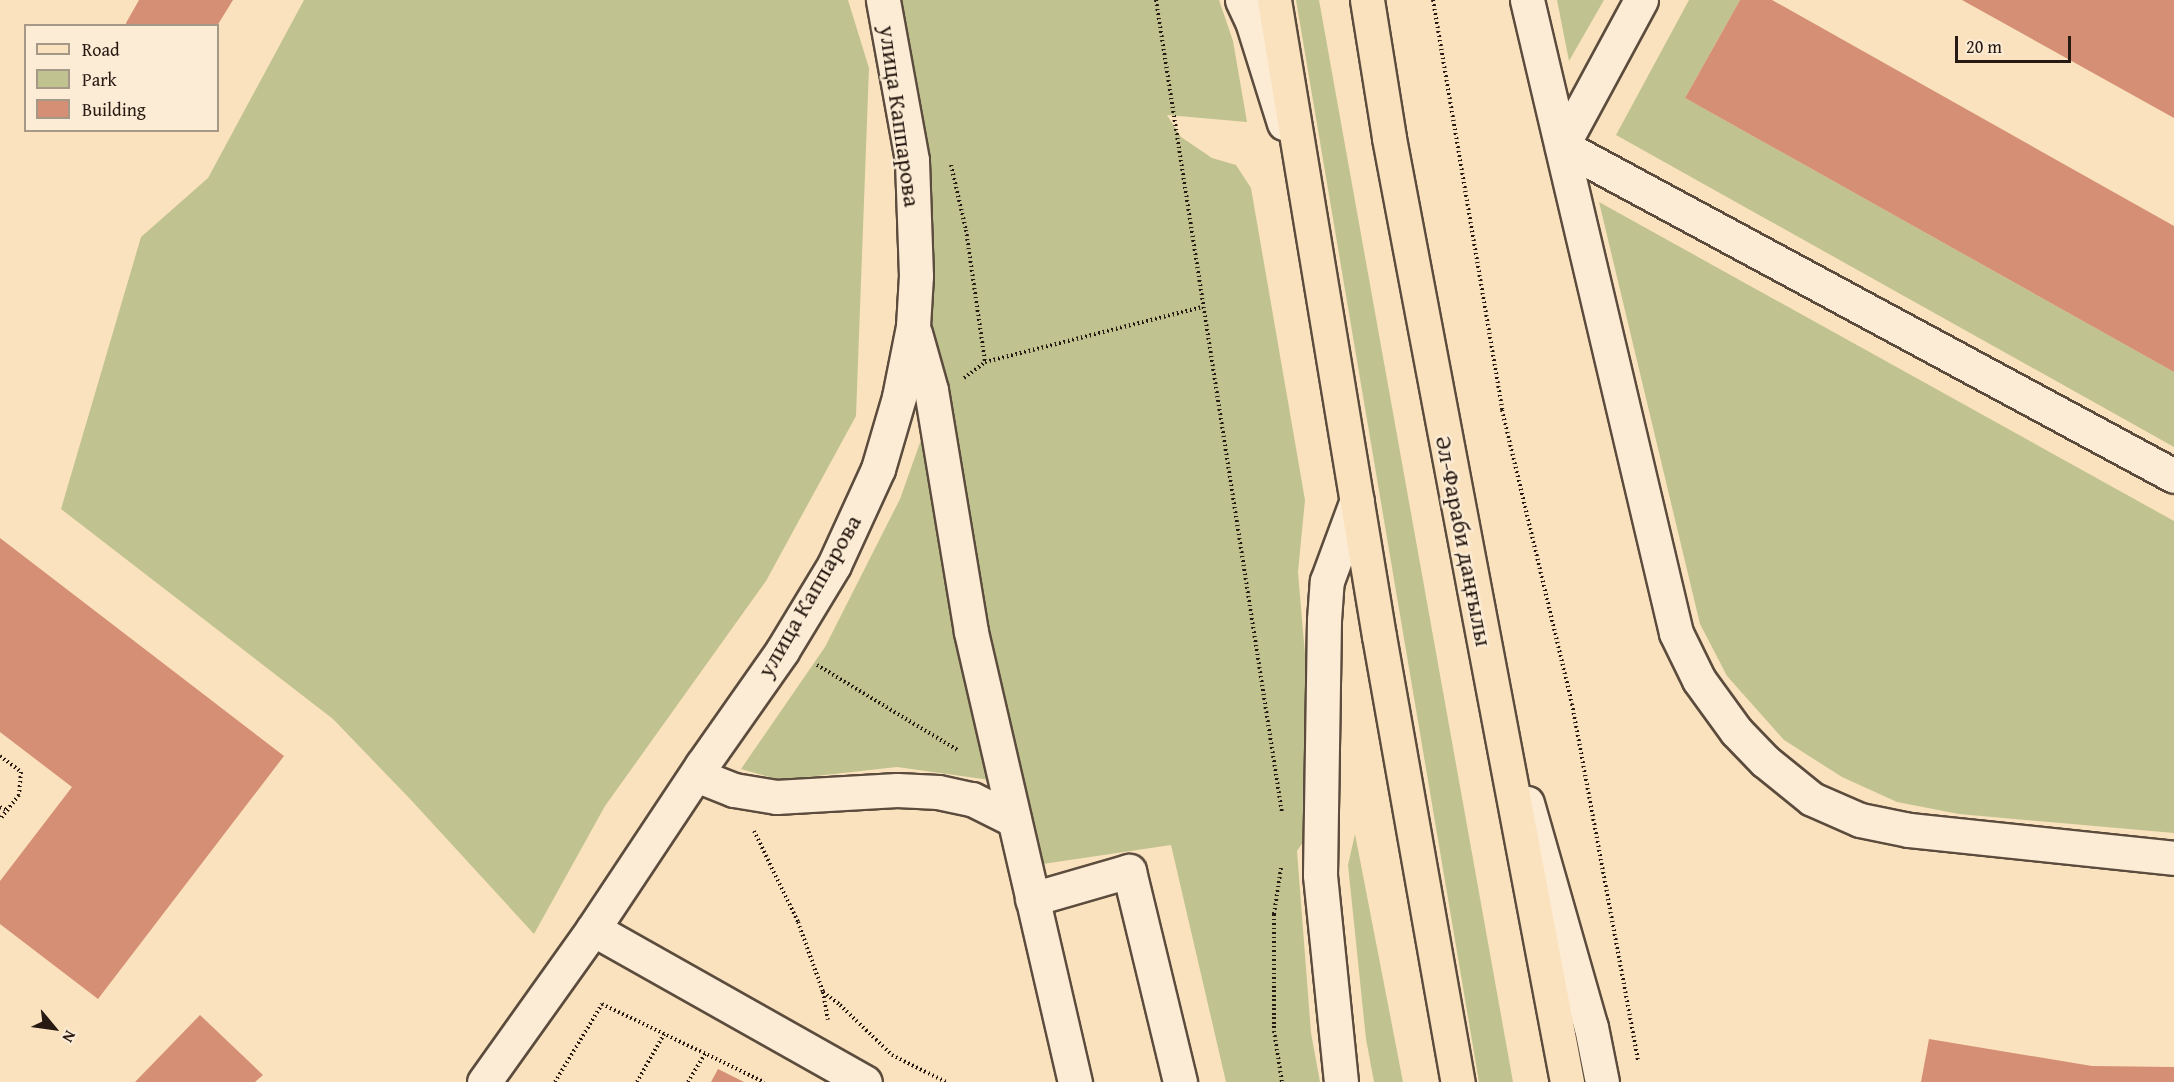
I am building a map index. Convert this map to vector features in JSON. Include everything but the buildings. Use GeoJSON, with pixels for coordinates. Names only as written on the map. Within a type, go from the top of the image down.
{"type":"FeatureCollection","features":[{"type":"Feature","properties":{"kind":"main road"},"geometry":{"type":"LineString","coordinates":[[1274,0],[1357,501],[1458,1082]]}},
{"type":"Feature","properties":{"kind":"main road","name":"Әл-Фараби даңғылы"},"geometry":{"type":"LineString","coordinates":[[1367,0],[1389,138],[1567,1082]]}},
{"type":"Feature","properties":{"kind":"street","name":"улица Каппарова"},"geometry":{"type":"LineString","coordinates":[[484,1082],[593,929],[782,651],[849,535],[878,469],[899,397],[913,326],[916,276],[912,160],[883,0]]}},
{"type":"Feature","properties":{"kind":"street"},"geometry":{"type":"LineString","coordinates":[[1242,0],[1252,21],[1306,191]]}},
{"type":"Feature","properties":{"kind":"street"},"geometry":{"type":"LineString","coordinates":[[1527,0],[1677,633],[1699,680],[1736,731],[1765,761],[1812,799],[1860,820],[1910,830],[2174,858]]}},
{"type":"Feature","properties":{"kind":"street"},"geometry":{"type":"LineString","coordinates":[[1562,146],[1641,0]]}},
{"type":"Feature","properties":{"kind":"street"},"geometry":{"type":"LineString","coordinates":[[1562,146],[2174,476]]}},
{"type":"Feature","properties":{"kind":"street"},"geometry":{"type":"LineString","coordinates":[[913,326],[931,390],[971,632],[1075,1082]]}},
{"type":"Feature","properties":{"kind":"street"},"geometry":{"type":"LineString","coordinates":[[1341,1082],[1320,875],[1324,620],[1327,581],[1357,501]]}},
{"type":"Feature","properties":{"kind":"street"},"geometry":{"type":"LineString","coordinates":[[1488,666],[1591,1028],[1602,1082]]}},
{"type":"Feature","properties":{"kind":"street"},"geometry":{"type":"LineString","coordinates":[[696,775],[734,790],[776,797],[897,790],[938,792],[972,799],[1014,820]]}},
{"type":"Feature","properties":{"kind":"street"},"geometry":{"type":"LineString","coordinates":[[1032,899],[1129,871],[1180,1082]]}},
{"type":"Feature","properties":{"kind":"street"},"geometry":{"type":"LineString","coordinates":[[593,929],[865,1082]]}},
{"type":"Feature","properties":{"kind":"path"},"geometry":{"type":"LineString","coordinates":[[1156,0],[1282,814]]}},
{"type":"Feature","properties":{"kind":"path"},"geometry":{"type":"LineString","coordinates":[[1434,0],[1502,410],[1572,704],[1640,1071]]}},
{"type":"Feature","properties":{"kind":"path"},"geometry":{"type":"LineString","coordinates":[[951,161],[966,230],[985,362],[1203,307]]}},
{"type":"Feature","properties":{"kind":"path"},"geometry":{"type":"LineString","coordinates":[[813,663],[1005,778]]}},
{"type":"Feature","properties":{"kind":"path"},"geometry":{"type":"LineString","coordinates":[[0,756],[21,772],[19,795],[0,819]]}},
{"type":"Feature","properties":{"kind":"path"},"geometry":{"type":"LineString","coordinates":[[734,790],[798,922],[823,992],[840,1005],[892,1055],[946,1082]]}},
{"type":"Feature","properties":{"kind":"path"},"geometry":{"type":"LineString","coordinates":[[0,807],[8,810]]}},
{"type":"Feature","properties":{"kind":"path"},"geometry":{"type":"LineString","coordinates":[[1282,860],[1274,914],[1274,1031],[1282,1082]]}},
{"type":"Feature","properties":{"kind":"path"},"geometry":{"type":"LineString","coordinates":[[555,1082],[602,1004],[764,1082]]}},
{"type":"Feature","properties":{"kind":"path"},"geometry":{"type":"LineString","coordinates":[[637,1082],[664,1034]]}},
{"type":"Feature","properties":{"kind":"path"},"geometry":{"type":"LineString","coordinates":[[688,1082],[705,1054]]}},
{"type":"Feature","properties":{"kind":"green space"},"geometry":{"type":"Polygon","coordinates":[[[304,0],[848,0],[869,68],[856,416],[766,581],[605,806],[534,934],[333,719],[61,509],[141,237],[208,178],[304,0]]]}},
{"type":"Feature","properties":{"kind":"green space"},"geometry":{"type":"Polygon","coordinates":[[[883,0],[1219,0],[1233,41],[1247,122],[1167,115],[1181,137],[1212,158],[1236,165],[1251,188],[1305,500],[1298,572],[1319,819],[1297,851],[1311,1033],[1320,1082],[1226,1082],[1171,845],[1036,865],[971,632],[883,0]]]}},
{"type":"Feature","properties":{"kind":"green space"},"geometry":{"type":"Polygon","coordinates":[[[1296,0],[1319,0],[1513,1082],[1479,1082],[1296,0]]]}},
{"type":"Feature","properties":{"kind":"green space"},"geometry":{"type":"Polygon","coordinates":[[[1557,0],[1604,0],[1569,61],[1557,0]]]}},
{"type":"Feature","properties":{"kind":"green space"},"geometry":{"type":"Polygon","coordinates":[[[1689,0],[1740,0],[1685,98],[2174,372],[2174,447],[1616,135],[1689,0]]]}},
{"type":"Feature","properties":{"kind":"green space"},"geometry":{"type":"Polygon","coordinates":[[[1599,202],[2174,521],[2174,833],[1959,814],[1897,802],[1842,777],[1784,740],[1727,676],[1700,624],[1599,202]]]}},
{"type":"Feature","properties":{"kind":"green space"},"geometry":{"type":"Polygon","coordinates":[[[927,423],[990,780],[897,767],[780,780],[741,769],[825,647],[900,499],[927,423]]]}},
{"type":"Feature","properties":{"kind":"green space"},"geometry":{"type":"Polygon","coordinates":[[[1355,834],[1403,1082],[1374,1082],[1366,1039],[1348,865],[1355,834]]]}}]}
